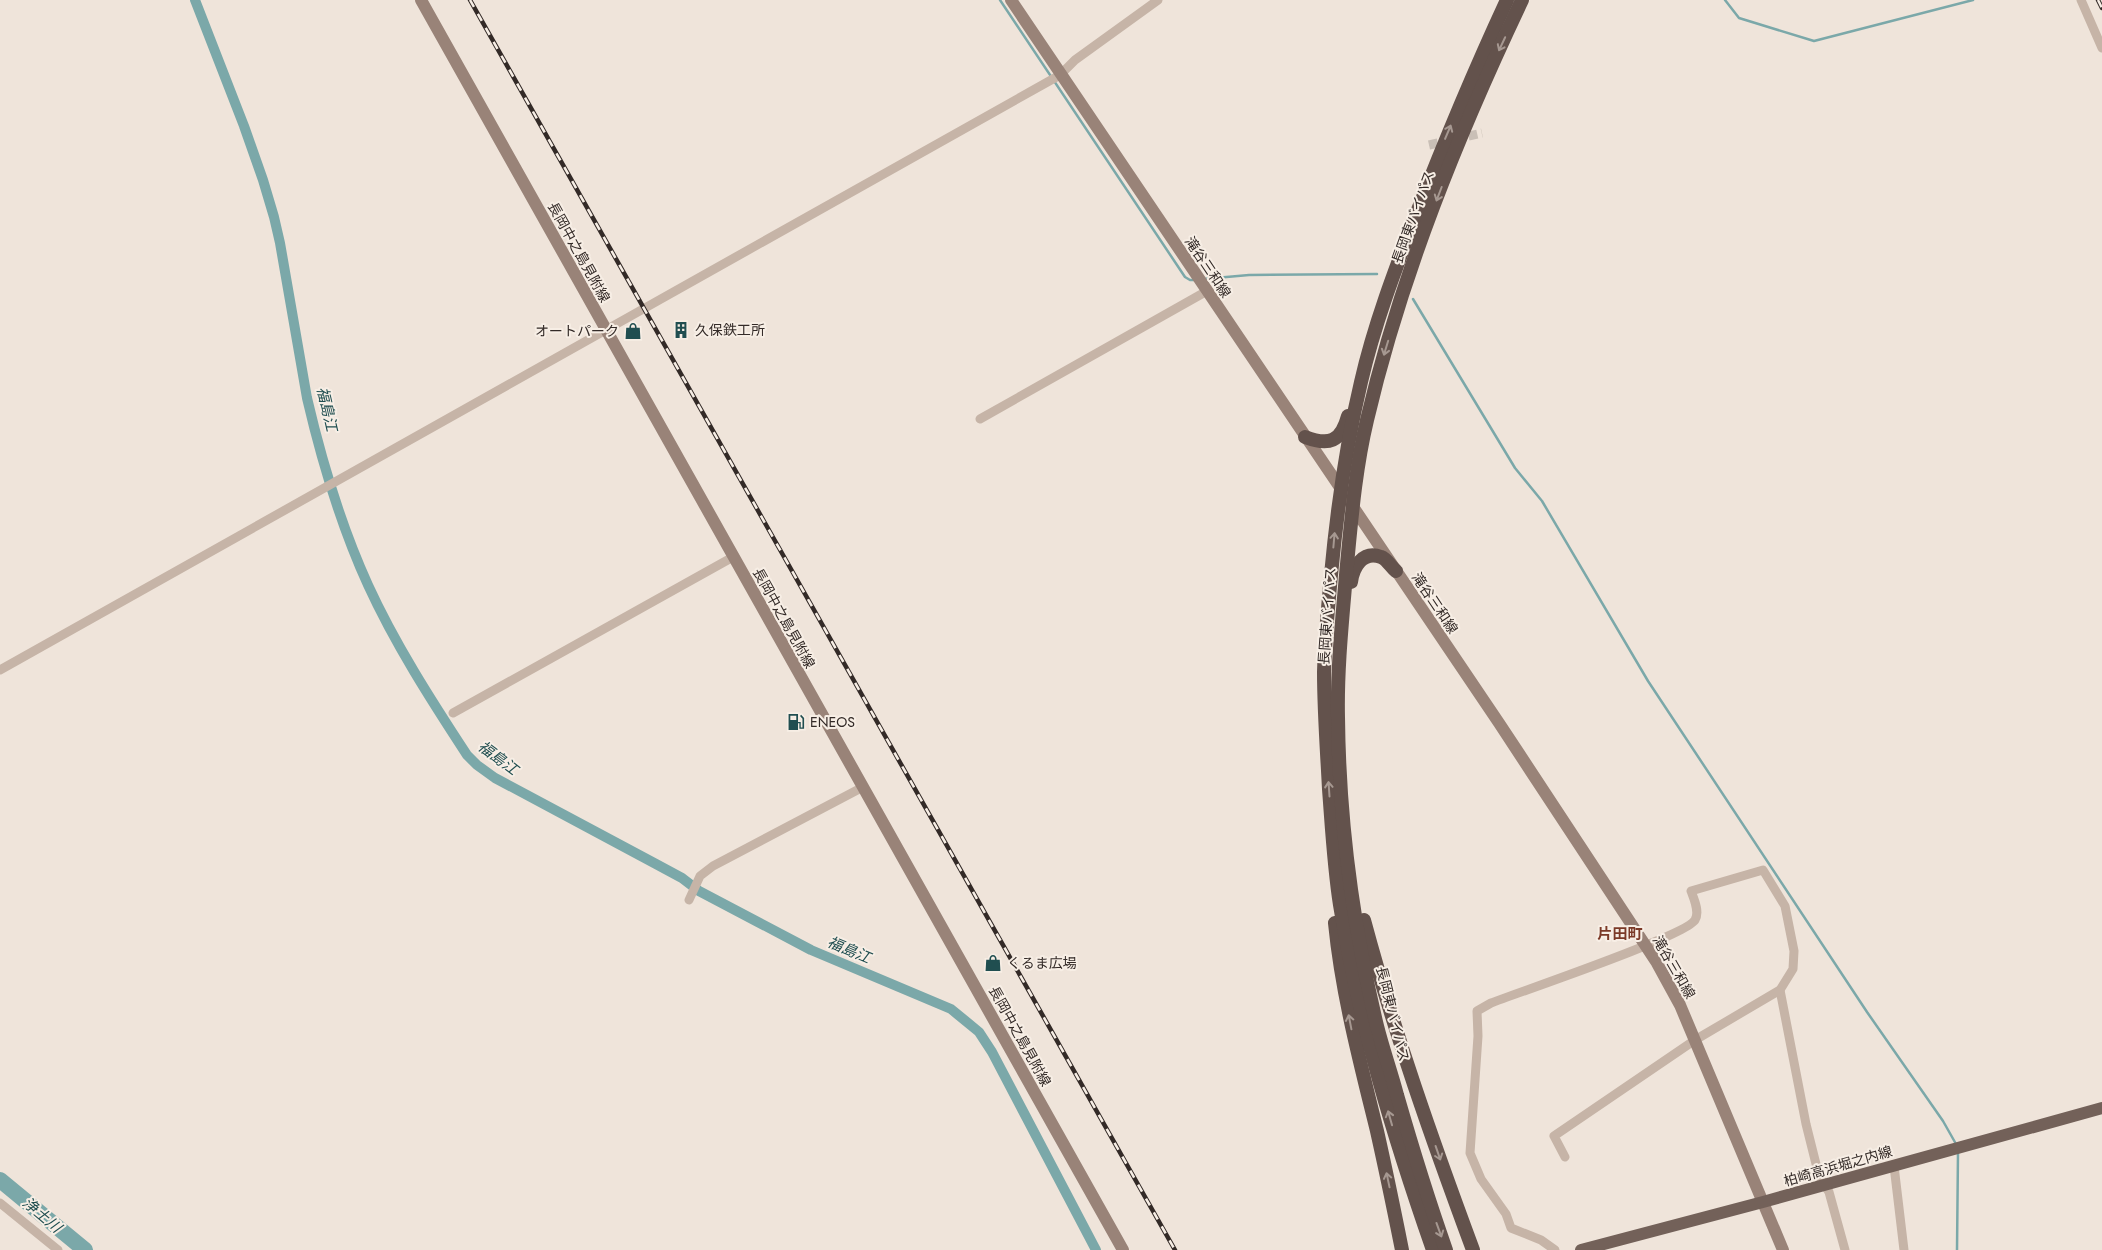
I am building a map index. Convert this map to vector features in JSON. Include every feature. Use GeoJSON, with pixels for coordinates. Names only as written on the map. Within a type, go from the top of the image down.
{"type":"FeatureCollection","features":[{"type":"Feature","properties":{"kind":"highway","name":"長岡東バイパス"},"geometry":{"type":"LineString","coordinates":[[1433,1250],[1426,1212],[1378,1029],[1332,888],[1331,818],[1324,672],[1340,489],[1360,383],[1400,257],[1440,151],[1507,0]]}},
{"type":"Feature","properties":{"kind":"highway","name":"長岡東バイパス"},"geometry":{"type":"LineString","coordinates":[[1356,958],[1344,832],[1338,713],[1344,593],[1359,460],[1380,366],[1421,240],[1453,156],[1522,0]]}},
{"type":"Feature","properties":{"kind":"highway"},"geometry":{"type":"LineString","coordinates":[[1305,437],[1327,442],[1334,440],[1343,431],[1375,313],[1408,221],[1440,151]]}},
{"type":"Feature","properties":{"kind":"highway"},"geometry":{"type":"LineString","coordinates":[[1344,832],[1347,627],[1352,576],[1358,563],[1371,556],[1381,557],[1396,571]]}},
{"type":"Feature","properties":{"kind":"highway"},"geometry":{"type":"LineString","coordinates":[[1356,958],[1412,1074],[1473,1250]]}},
{"type":"Feature","properties":{"kind":"highway"},"geometry":{"type":"LineString","coordinates":[[1356,958],[1355,1046],[1379,1140],[1402,1250]]}},
{"type":"Feature","properties":{"kind":"highway","name":"長岡東バイパス"},"geometry":{"type":"LineString","coordinates":[[1426,1212],[1446,1250]]}},
{"type":"Feature","properties":{"kind":"main road","name":"長岡中之島見附線"},"geometry":{"type":"LineString","coordinates":[[421,0],[1123,1250]]}},
{"type":"Feature","properties":{"kind":"main road","name":"滝谷三和線"},"geometry":{"type":"LineString","coordinates":[[1011,0],[1499,723],[1667,980],[1695,1040],[1783,1250]]}},
{"type":"Feature","properties":{"kind":"main road","name":"柏崎高浜堀之内線"},"geometry":{"type":"LineString","coordinates":[[1581,1250],[1763,1202],[2102,1108]]}},
{"type":"Feature","properties":{"kind":"street"},"geometry":{"type":"LineString","coordinates":[[0,670],[1060,75],[1075,60],[1145,4],[1158,0]]}},
{"type":"Feature","properties":{"kind":"street"},"geometry":{"type":"LineString","coordinates":[[2081,0],[2102,48]]}},
{"type":"Feature","properties":{"kind":"street"},"geometry":{"type":"LineString","coordinates":[[980,419],[1206,291]]}},
{"type":"Feature","properties":{"kind":"street"},"geometry":{"type":"LineString","coordinates":[[453,713],[733,557]]}},
{"type":"Feature","properties":{"kind":"street"},"geometry":{"type":"LineString","coordinates":[[690,898],[700,876],[713,866],[863,787]]}},
{"type":"Feature","properties":{"kind":"street"},"geometry":{"type":"LineString","coordinates":[[1555,1250],[1541,1240],[1511,1228],[1506,1214],[1481,1179],[1470,1153],[1478,1045],[1477,1011],[1491,1002],[1645,945],[1685,928],[1695,921],[1697,911],[1692,891],[1763,870],[1785,906],[1794,951],[1793,969],[1780,990],[1695,1040],[1554,1136],[1565,1157]]}},
{"type":"Feature","properties":{"kind":"street"},"geometry":{"type":"LineString","coordinates":[[1780,990],[1806,1124],[1819,1176],[1829,1192],[1845,1250]]}},
{"type":"Feature","properties":{"kind":"street"},"geometry":{"type":"LineString","coordinates":[[1894,1166],[1904,1250]]}},
{"type":"Feature","properties":{"kind":"street"},"geometry":{"type":"LineString","coordinates":[[0,1203],[58,1250]]}},
{"type":"Feature","properties":{"kind":"waterway","name":"福島江"},"geometry":{"type":"LineString","coordinates":[[195,0],[244,126],[274,217],[307,398],[341,517],[358,563],[390,629],[427,693],[467,755],[495,778],[682,878],[699,891],[811,950],[951,1009],[979,1032],[992,1052],[1096,1250]]}},
{"type":"Feature","properties":{"kind":"waterway"},"geometry":{"type":"LineString","coordinates":[[1000,0],[1185,277],[1190,280],[1196,280]]}},
{"type":"Feature","properties":{"kind":"waterway"},"geometry":{"type":"LineString","coordinates":[[1725,0],[1739,18],[1814,41],[1973,0]]}},
{"type":"Feature","properties":{"kind":"waterway"},"geometry":{"type":"LineString","coordinates":[[1204,279],[1249,275],[1377,274]]}},
{"type":"Feature","properties":{"kind":"waterway"},"geometry":{"type":"LineString","coordinates":[[1413,299],[1515,468],[1542,501],[1648,681],[1867,1012],[1943,1121],[1956,1144]]}},
{"type":"Feature","properties":{"kind":"waterway"},"geometry":{"type":"LineString","coordinates":[[1957,1250],[1958,1152]]}},
{"type":"Feature","properties":{"kind":"waterway","name":"浄土川"},"geometry":{"type":"LineString","coordinates":[[0,1180],[85,1250]]}},
{"type":"Feature","properties":{"kind":"tunnel"},"geometry":{"type":"LineString","coordinates":[[1429,145],[1482,133]]}},
{"type":"Feature","properties":{"kind":"railway"},"geometry":{"type":"LineString","coordinates":[[470,0],[1175,1250]]}},
{"type":"Feature","properties":{"kind":"railway"},"geometry":{"type":"LineString","coordinates":[[2098,0],[2102,8]]}},
{"type":"Feature","properties":{"kind":"place","name":"久保鉄工所"},"geometry":{"type":"Point","coordinates":[681,330]}},
{"type":"Feature","properties":{"kind":"place","name":"オートパーク"},"geometry":{"type":"Point","coordinates":[633,331]}},
{"type":"Feature","properties":{"kind":"place","name":"ENEOS"},"geometry":{"type":"Point","coordinates":[796,722]}},
{"type":"Feature","properties":{"kind":"place","name":"くるま広場"},"geometry":{"type":"Point","coordinates":[993,963]}},
{"type":"Feature","properties":{"kind":"district","name":"片田町"},"geometry":{"type":"Point","coordinates":[1620,934]}}]}
